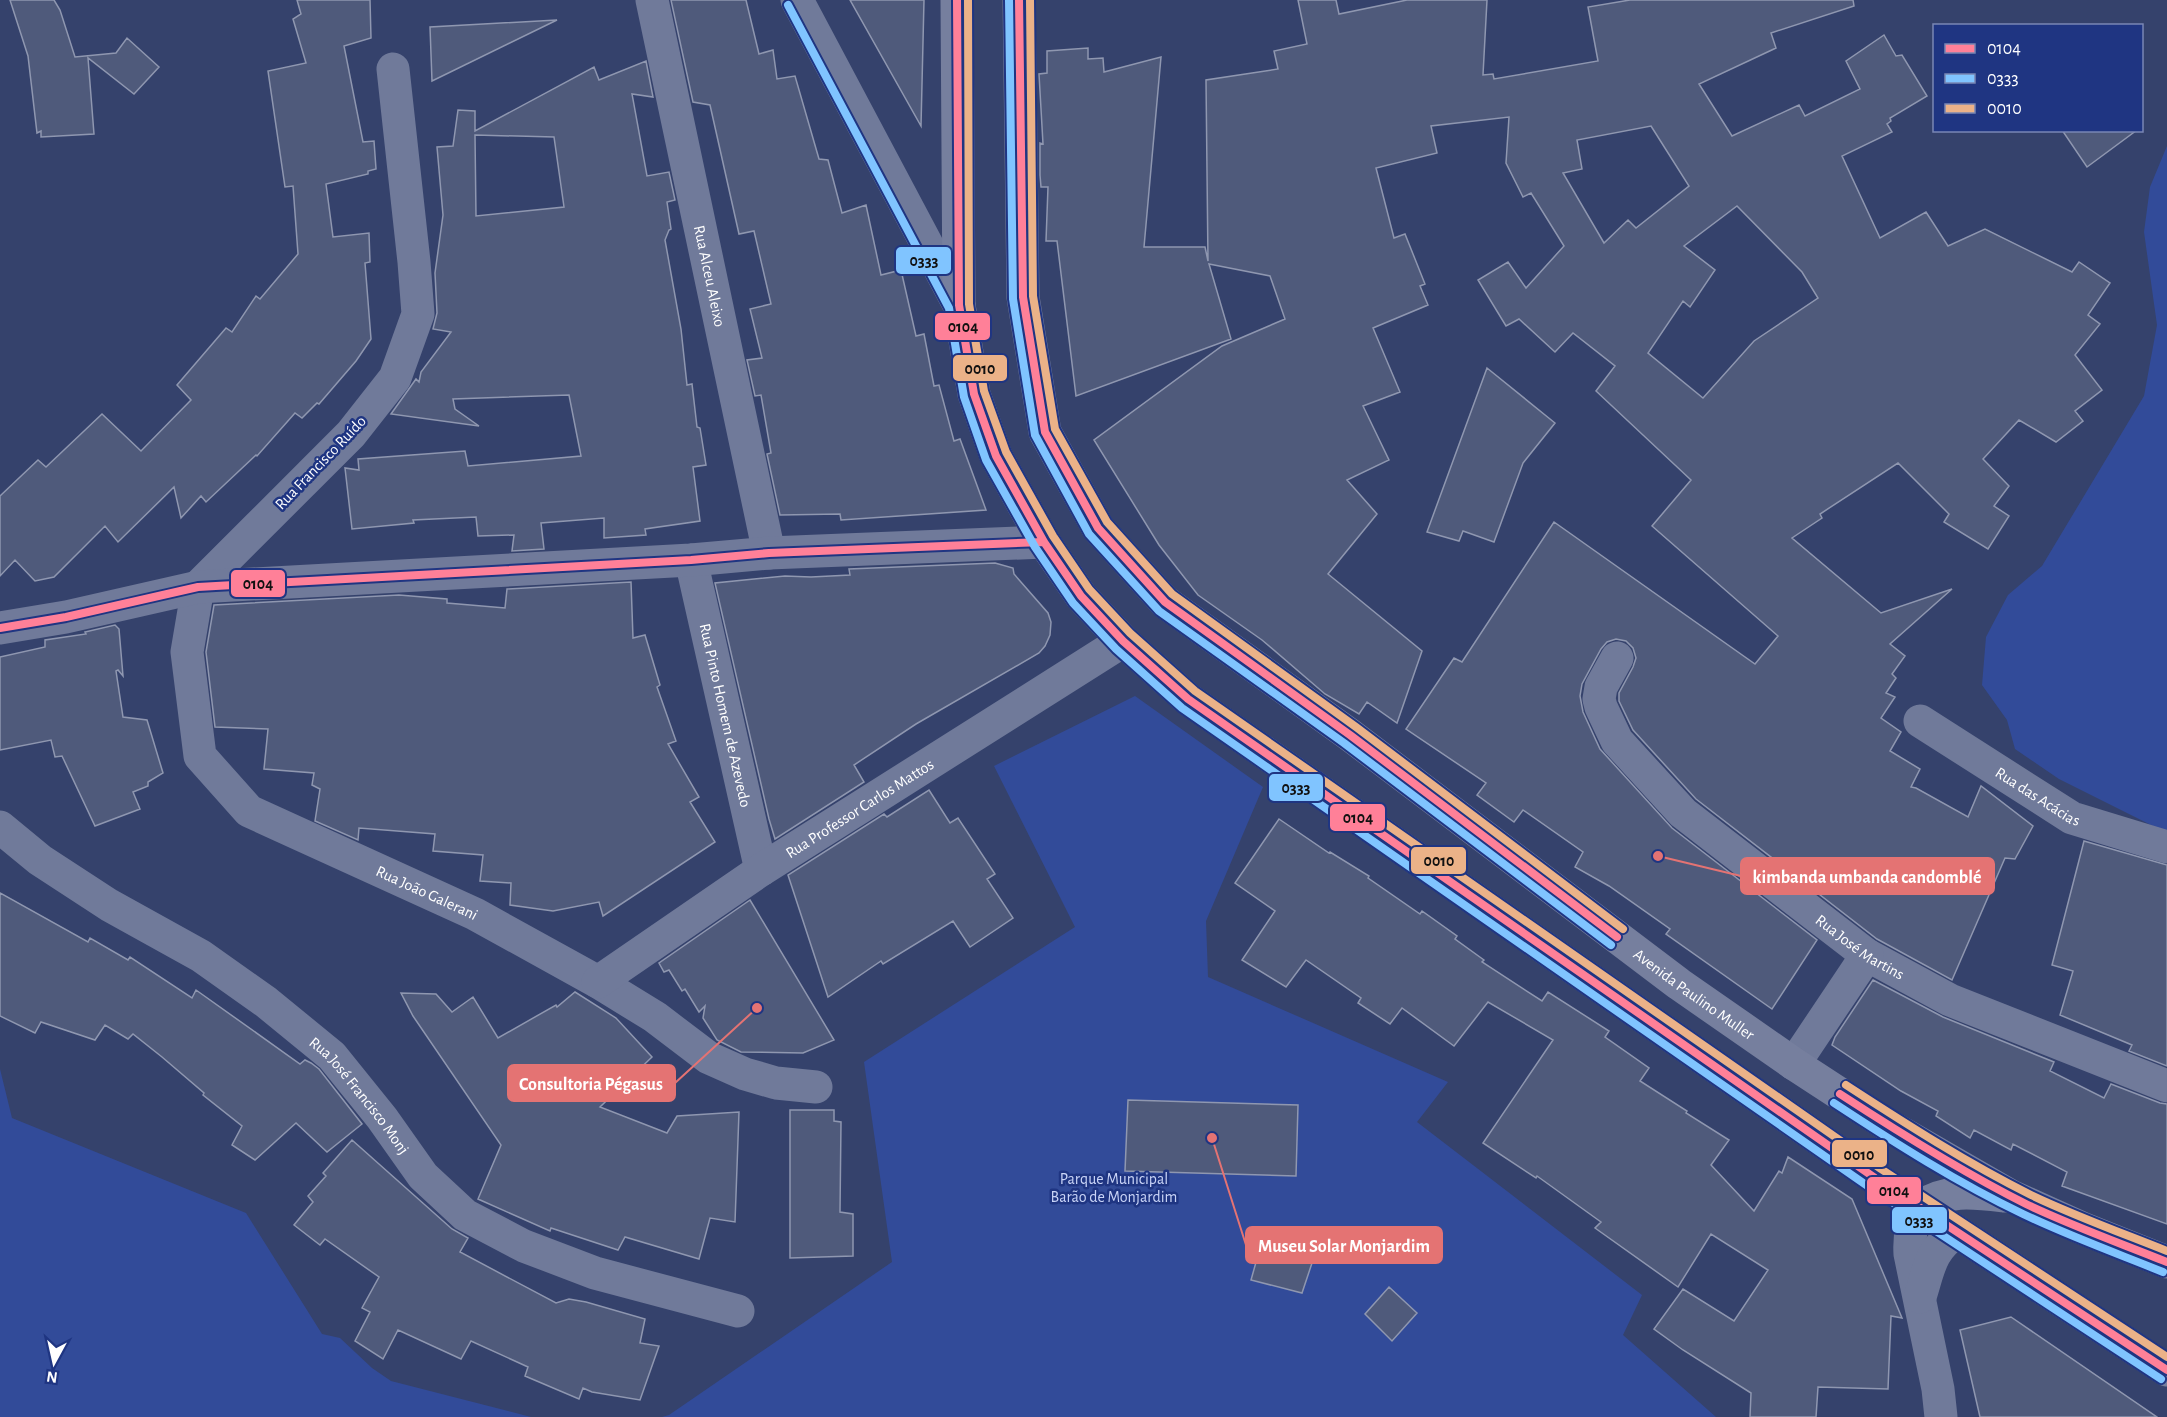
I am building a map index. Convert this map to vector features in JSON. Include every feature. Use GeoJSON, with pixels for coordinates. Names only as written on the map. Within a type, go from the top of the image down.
{"type":"FeatureCollection","features":[{"type":"Feature","properties":{"kind":"main road"},"geometry":{"type":"LineString","coordinates":[[957,0],[959,304],[974,394],[996,456],[1044,542],[1081,596],[1123,641],[1188,699],[1875,1178],[2167,1370]]}},
{"type":"Feature","properties":{"kind":"main road","name":"Avenida Paulino Muller"},"geometry":{"type":"LineString","coordinates":[[1019,0],[1023,297],[1045,432],[1098,528],[1165,602],[1350,735],[1679,984],[1794,1064],[1886,1124],[2011,1197],[2167,1262]]}},
{"type":"Feature","properties":{"kind":"main road"},"geometry":{"type":"LineString","coordinates":[[1919,1207],[1934,1197],[1953,1193],[1974,1192],[2011,1197]]}},
{"type":"Feature","properties":{"kind":"street","name":"Rua Alceu Aleixo"},"geometry":{"type":"LineString","coordinates":[[652,0],[769,553]]}},
{"type":"Feature","properties":{"kind":"street"},"geometry":{"type":"LineString","coordinates":[[797,0],[959,304]]}},
{"type":"Feature","properties":{"kind":"street","name":"Rua Francisco Ruído"},"geometry":{"type":"LineString","coordinates":[[198,587],[351,434],[395,378],[418,315],[393,69]]}},
{"type":"Feature","properties":{"kind":"street"},"geometry":{"type":"LineString","coordinates":[[0,628],[66,617],[198,587],[691,560],[769,553],[1044,542]]}},
{"type":"Feature","properties":{"kind":"street","name":"Rua Pinto Homem de Azevedo"},"geometry":{"type":"LineString","coordinates":[[691,560],[761,870]]}},
{"type":"Feature","properties":{"kind":"street","name":"Rua João Galerani"},"geometry":{"type":"LineString","coordinates":[[198,587],[187,652],[200,756],[249,811],[475,914],[598,982],[655,1017],[709,1058],[745,1074],[776,1083],[816,1087]]}},
{"type":"Feature","properties":{"kind":"street","name":"Rua Professor Carlos Mattos"},"geometry":{"type":"LineString","coordinates":[[598,982],[761,870],[1123,641]]}},
{"type":"Feature","properties":{"kind":"street","name":"Rua José Martins"},"geometry":{"type":"LineString","coordinates":[[1617,658],[1601,687],[1599,699],[1617,741],[1683,813],[1867,955],[1950,1000],[2167,1086]]}},
{"type":"Feature","properties":{"kind":"street","name":"Rua das Acácias"},"geometry":{"type":"LineString","coordinates":[[1920,721],[2072,818],[2167,847]]}},
{"type":"Feature","properties":{"kind":"street","name":"Rua José Francisco Monj"},"geometry":{"type":"LineString","coordinates":[[0,827],[40,860],[109,905],[201,956],[266,1002],[332,1056],[382,1118],[423,1176],[465,1215],[524,1246],[596,1273],[738,1311]]}},
{"type":"Feature","properties":{"kind":"street"},"geometry":{"type":"LineString","coordinates":[[1794,1064],[1867,955]]}},
{"type":"Feature","properties":{"kind":"street"},"geometry":{"type":"LineString","coordinates":[[1919,1207],[1914,1217],[1909,1241],[1919,1302],[1938,1389],[1941,1417]]}},
{"type":"Feature","properties":{"kind":"street"},"geometry":{"type":"LineString","coordinates":[[1919,1302],[1933,1255],[1943,1241],[1957,1233]]}},
{"type":"Feature","properties":{"kind":"green space"},"geometry":{"type":"Polygon","coordinates":[[[2167,146],[2167,833],[2059,779],[2015,749],[2007,720],[1982,685],[1986,637],[2008,595],[2042,566],[2144,396],[2157,325],[2144,232],[2150,187],[2167,146]]]}},
{"type":"Feature","properties":{"kind":"green space","name":"Parque Municipal Barão de Monjardim"},"geometry":{"type":"Polygon","coordinates":[[[1135,696],[1263,787],[1206,921],[1208,977],[1448,1082],[1417,1122],[1642,1295],[1623,1335],[1716,1417],[662,1417],[669,1415],[892,1262],[864,1062],[1075,927],[994,766],[1135,696]]]}},
{"type":"Feature","properties":{"kind":"green space"},"geometry":{"type":"Polygon","coordinates":[[[0,1069],[12,1118],[246,1213],[322,1334],[340,1338],[372,1368],[391,1381],[531,1417],[0,1417],[0,1069]]]}},
{"type":"Feature","properties":{"kind":"building"},"geometry":{"type":"Polygon","coordinates":[[[10,0],[54,0],[60,10],[75,57],[116,53],[127,38],[159,67],[134,94],[88,58],[94,134],[41,137],[41,131],[37,133],[28,56],[10,0]]]}},
{"type":"Feature","properties":{"kind":"building"},"geometry":{"type":"Polygon","coordinates":[[[297,0],[370,0],[371,38],[344,46],[363,142],[374,141],[376,169],[368,171],[368,174],[326,184],[333,237],[369,233],[370,262],[365,263],[371,339],[356,361],[319,404],[317,403],[302,418],[295,413],[257,456],[206,502],[201,496],[181,518],[174,487],[118,542],[105,526],[54,577],[35,581],[15,560],[0,576],[0,496],[38,460],[46,467],[102,414],[141,451],[191,400],[177,385],[226,328],[232,332],[256,296],[260,299],[298,254],[293,186],[285,187],[268,71],[306,63],[293,19],[301,14],[297,0]]]}},
{"type":"Feature","properties":{"kind":"building"},"geometry":{"type":"Polygon","coordinates":[[[671,0],[746,0],[759,54],[773,50],[777,79],[795,76],[819,159],[828,160],[842,213],[866,205],[881,275],[901,270],[916,336],[924,334],[934,386],[939,385],[954,441],[960,439],[986,510],[841,520],[840,514],[780,515],[767,454],[771,453],[761,395],[755,396],[747,360],[762,358],[750,309],[771,304],[754,231],[739,234],[710,105],[693,102],[671,0]]]}},
{"type":"Feature","properties":{"kind":"building"},"geometry":{"type":"Polygon","coordinates":[[[850,0],[924,0],[921,126],[850,0]]]}},
{"type":"Feature","properties":{"kind":"building"},"geometry":{"type":"Polygon","coordinates":[[[1298,0],[1336,0],[1339,14],[1407,0],[1487,0],[1483,75],[1493,74],[1494,79],[1598,61],[1588,7],[1630,0],[1853,0],[1854,6],[1771,33],[1776,48],[1699,84],[1732,136],[1799,105],[1805,116],[1860,89],[1846,61],[1884,35],[1896,56],[1902,55],[1927,96],[1890,118],[1891,121],[1887,124],[1892,132],[1842,156],[1880,238],[1926,212],[1948,246],[1985,229],[2072,272],[2079,262],[2110,283],[2088,315],[2100,324],[2075,355],[2102,390],[2075,411],[2083,421],[2056,442],[2019,420],[1983,459],[2009,486],[1994,506],[2009,516],[1988,549],[1944,522],[1949,514],[1898,463],[1820,514],[1822,518],[1792,538],[1881,613],[1952,589],[1890,644],[1905,656],[1892,674],[1896,678],[1886,693],[1895,697],[1881,718],[1901,732],[1890,751],[1920,769],[1911,787],[1968,817],[1981,786],[2033,826],[2015,859],[2005,858],[1952,980],[1877,939],[1696,799],[1633,730],[1619,701],[1619,693],[1636,658],[1633,648],[1626,641],[1616,639],[1607,642],[1582,684],[1580,696],[1583,712],[1600,749],[1672,828],[1817,940],[1772,1009],[1666,934],[1670,929],[1609,886],[1575,867],[1583,852],[1523,810],[1514,822],[1477,795],[1486,783],[1406,729],[1454,658],[1462,662],[1554,522],[1755,664],[1778,636],[1652,526],[1691,480],[1596,391],[1615,366],[1573,333],[1555,352],[1519,319],[1506,326],[1478,280],[1508,262],[1526,288],[1564,246],[1531,193],[1523,197],[1506,163],[1509,117],[1431,126],[1437,153],[1376,168],[1394,238],[1405,234],[1425,284],[1420,286],[1428,305],[1373,328],[1400,392],[1363,406],[1389,460],[1347,480],[1377,514],[1328,574],[1422,651],[1397,723],[1367,702],[1359,714],[1325,694],[1262,640],[1198,595],[1159,545],[1094,440],[1222,346],[1285,319],[1270,276],[1209,264],[1231,339],[1076,396],[1057,241],[1046,241],[1048,187],[1041,187],[1040,175],[1040,143],[1043,144],[1039,74],[1047,73],[1047,51],[1088,48],[1088,59],[1103,58],[1104,72],[1161,57],[1144,247],[1205,247],[1208,261],[1206,80],[1278,69],[1274,51],[1307,44],[1298,0]],[[1651,126],[1577,140],[1582,169],[1563,173],[1604,243],[1628,220],[1636,228],[1689,186],[1651,126]],[[1737,206],[1684,246],[1715,270],[1690,307],[1683,301],[1648,353],[1703,398],[1754,341],[1818,298],[1802,272],[1737,206]]]}},
{"type":"Feature","properties":{"kind":"building"},"geometry":{"type":"Polygon","coordinates":[[[557,20],[432,81],[430,27],[557,20]]]}},
{"type":"Feature","properties":{"kind":"building"},"geometry":{"type":"Polygon","coordinates":[[[646,61],[653,97],[632,94],[647,176],[669,172],[675,200],[667,202],[671,229],[665,240],[681,329],[687,385],[692,384],[697,427],[700,428],[706,465],[693,467],[700,521],[645,529],[646,535],[604,538],[604,518],[541,523],[544,549],[512,551],[514,535],[478,536],[476,517],[413,520],[414,523],[352,529],[345,468],[359,470],[358,459],[465,451],[468,466],[581,456],[569,395],[453,399],[455,409],[479,426],[391,414],[416,379],[419,382],[421,372],[451,332],[433,329],[437,313],[435,273],[443,215],[437,147],[453,146],[458,110],[475,111],[475,131],[594,67],[599,80],[646,61]],[[475,135],[476,216],[564,207],[554,137],[475,135]]]}},
{"type":"Feature","properties":{"kind":"building"},"geometry":{"type":"Polygon","coordinates":[[[2063,132],[2134,132],[2087,167],[2063,132]]]}},
{"type":"Feature","properties":{"kind":"building"},"geometry":{"type":"Polygon","coordinates":[[[1487,368],[1555,423],[1523,463],[1494,542],[1463,531],[1459,541],[1427,532],[1487,368]]]}},
{"type":"Feature","properties":{"kind":"building"},"geometry":{"type":"Polygon","coordinates":[[[995,563],[1013,568],[1014,574],[1048,613],[1051,622],[1050,635],[1045,646],[1039,653],[916,724],[854,765],[864,782],[775,839],[715,583],[785,576],[850,575],[849,569],[995,563]]]}},
{"type":"Feature","properties":{"kind":"building"},"geometry":{"type":"Polygon","coordinates":[[[631,582],[633,638],[645,635],[660,685],[657,687],[676,741],[668,744],[699,797],[690,802],[715,842],[603,916],[599,902],[553,911],[510,905],[511,883],[480,881],[483,855],[433,851],[435,834],[359,828],[358,840],[315,821],[320,789],[312,785],[314,773],[264,769],[268,729],[215,727],[206,652],[214,605],[399,595],[447,599],[447,603],[505,608],[507,589],[631,582]]]}},
{"type":"Feature","properties":{"kind":"building"},"geometry":{"type":"Polygon","coordinates":[[[115,625],[119,629],[123,676],[118,670],[116,671],[123,717],[147,720],[163,773],[148,782],[148,786],[133,792],[140,809],[95,826],[62,756],[55,757],[51,740],[0,750],[0,657],[45,647],[45,640],[86,634],[85,632],[115,625]]]}},
{"type":"Feature","properties":{"kind":"building"},"geometry":{"type":"Polygon","coordinates":[[[929,790],[950,823],[958,818],[995,874],[987,879],[1013,918],[970,947],[953,921],[883,964],[881,961],[828,997],[788,875],[884,814],[887,817],[929,790]]]}},
{"type":"Feature","properties":{"kind":"building"},"geometry":{"type":"Polygon","coordinates":[[[1279,819],[1329,853],[1369,876],[1368,878],[1420,914],[1422,911],[1457,936],[1455,939],[1484,960],[1482,962],[1542,1001],[1548,992],[1609,1031],[1605,1037],[1649,1068],[1640,1081],[1729,1140],[1711,1165],[1754,1211],[1779,1171],[1782,1173],[1788,1157],[1852,1199],[1902,1318],[1891,1316],[1888,1389],[1818,1387],[1816,1417],[1750,1417],[1751,1393],[1654,1329],[1683,1289],[1734,1321],[1768,1270],[1711,1234],[1678,1287],[1595,1228],[1601,1222],[1537,1176],[1536,1178],[1483,1143],[1553,1040],[1488,1002],[1454,1046],[1402,1008],[1390,1024],[1358,1003],[1361,998],[1306,960],[1286,987],[1242,960],[1275,911],[1235,883],[1279,819]]]}},
{"type":"Feature","properties":{"kind":"building"},"geometry":{"type":"Polygon","coordinates":[[[2084,841],[2167,865],[2167,1066],[2129,1051],[2132,1045],[2060,1015],[2073,971],[2052,965],[2084,841]]]}},
{"type":"Feature","properties":{"kind":"building"},"geometry":{"type":"Polygon","coordinates":[[[0,893],[88,942],[90,938],[128,960],[130,957],[192,998],[196,990],[300,1064],[305,1060],[311,1063],[319,1069],[362,1124],[327,1152],[296,1123],[255,1160],[232,1145],[242,1126],[133,1034],[128,1039],[105,1025],[95,1040],[41,1022],[35,1033],[0,1016],[0,893]]]}},
{"type":"Feature","properties":{"kind":"building"},"geometry":{"type":"Polygon","coordinates":[[[750,900],[834,1040],[803,1053],[741,1052],[717,1040],[703,1018],[705,1006],[699,1012],[685,989],[682,991],[669,970],[664,972],[659,963],[750,900]]]}},
{"type":"Feature","properties":{"kind":"building"},"geometry":{"type":"Polygon","coordinates":[[[1873,980],[1943,1017],[2054,1062],[2050,1071],[2104,1098],[2111,1084],[2167,1104],[2167,1224],[2062,1186],[2067,1172],[2013,1144],[2011,1150],[1974,1130],[1970,1138],[1936,1116],[1938,1111],[1901,1091],[1832,1045],[1873,980]]]}},
{"type":"Feature","properties":{"kind":"building"},"geometry":{"type":"Polygon","coordinates":[[[575,992],[616,1018],[652,1057],[600,1107],[667,1133],[677,1116],[739,1112],[735,1222],[710,1218],[699,1259],[625,1237],[618,1250],[551,1228],[550,1231],[478,1199],[501,1145],[413,1016],[401,993],[436,994],[452,1012],[473,997],[498,1038],[556,1005],[557,1007],[575,992]]]}},
{"type":"Feature","properties":{"kind":"building"},"geometry":{"type":"Polygon","coordinates":[[[1128,1100],[1298,1105],[1296,1176],[1125,1171],[1128,1100]]]}},
{"type":"Feature","properties":{"kind":"building"},"geometry":{"type":"Polygon","coordinates":[[[790,1110],[834,1110],[834,1121],[841,1122],[840,1212],[853,1214],[853,1256],[790,1258],[790,1110]]]}},
{"type":"Feature","properties":{"kind":"building"},"geometry":{"type":"Polygon","coordinates":[[[352,1140],[452,1229],[468,1238],[460,1252],[556,1303],[569,1299],[586,1302],[645,1319],[640,1343],[659,1346],[640,1400],[592,1392],[583,1388],[579,1399],[525,1376],[528,1367],[471,1341],[461,1359],[398,1330],[383,1359],[355,1341],[370,1312],[362,1308],[379,1277],[325,1239],[320,1245],[294,1225],[313,1202],[308,1196],[326,1176],[323,1173],[352,1140]]]}},
{"type":"Feature","properties":{"kind":"building"},"geometry":{"type":"Polygon","coordinates":[[[1260,1248],[1312,1263],[1302,1293],[1251,1280],[1260,1248]]]}},
{"type":"Feature","properties":{"kind":"building"},"geometry":{"type":"Polygon","coordinates":[[[1389,1287],[1417,1313],[1392,1341],[1365,1314],[1389,1287]]]}},
{"type":"Feature","properties":{"kind":"building"},"geometry":{"type":"Polygon","coordinates":[[[2011,1317],[2157,1417],[1980,1417],[1960,1330],[2011,1317]]]}},
{"type":"Feature","properties":{"kind":"transit line","name":"0104"},"geometry":{"type":"LineString","coordinates":[[957,0],[959,305],[974,394],[996,456],[1044,542],[1081,596],[1123,641],[1188,699],[1875,1178],[2167,1370]]}},
{"type":"Feature","properties":{"kind":"transit line","name":"0010"},"geometry":{"type":"LineString","coordinates":[[968,0],[969,304],[984,391],[1006,452],[1053,536],[1089,589],[1130,633],[1195,691],[1881,1169],[2167,1357]]}},
{"type":"Feature","properties":{"kind":"transit line","name":"0333"},"geometry":{"type":"LineString","coordinates":[[1009,0],[1013,299],[1035,435],[1089,534],[1159,611],[1344,743],[1611,945]]}},
{"type":"Feature","properties":{"kind":"transit line","name":"0104"},"geometry":{"type":"LineString","coordinates":[[1019,0],[1023,297],[1045,432],[1098,528],[1165,602],[1350,735],[1617,937]]}},
{"type":"Feature","properties":{"kind":"transit line","name":"0010"},"geometry":{"type":"LineString","coordinates":[[1030,0],[1033,296],[1055,429],[1107,522],[1172,594],[1356,727],[1623,929]]}},
{"type":"Feature","properties":{"kind":"transit line","name":"0333"},"geometry":{"type":"LineString","coordinates":[[788,5],[949,308],[964,397],[986,460],[1035,547],[1073,603],[1116,649],[1182,708],[1869,1187],[2161,1379]]}},
{"type":"Feature","properties":{"kind":"transit line","name":"0104"},"geometry":{"type":"LineString","coordinates":[[0,628],[66,617],[198,587],[691,560],[769,553],[1044,542]]}},
{"type":"Feature","properties":{"kind":"transit line","name":"0010"},"geometry":{"type":"LineString","coordinates":[[1846,1085],[1937,1143],[2007,1183],[2064,1210],[2167,1251]]}},
{"type":"Feature","properties":{"kind":"transit line","name":"0104"},"geometry":{"type":"LineString","coordinates":[[1840,1094],[1932,1152],[2026,1204],[2167,1262]]}},
{"type":"Feature","properties":{"kind":"transit line","name":"0333"},"geometry":{"type":"LineString","coordinates":[[1834,1103],[1927,1162],[1999,1202],[2058,1230],[2163,1272]]}},
{"type":"Feature","properties":{"kind":"place","name":"kimbanda umbanda candomblé"},"geometry":{"type":"Point","coordinates":[1658,856]}},
{"type":"Feature","properties":{"kind":"place","name":"Consultoria Pégasus"},"geometry":{"type":"Point","coordinates":[757,1008]}},
{"type":"Feature","properties":{"kind":"place","name":"Museu Solar Monjardim"},"geometry":{"type":"Point","coordinates":[1212,1138]}}]}
